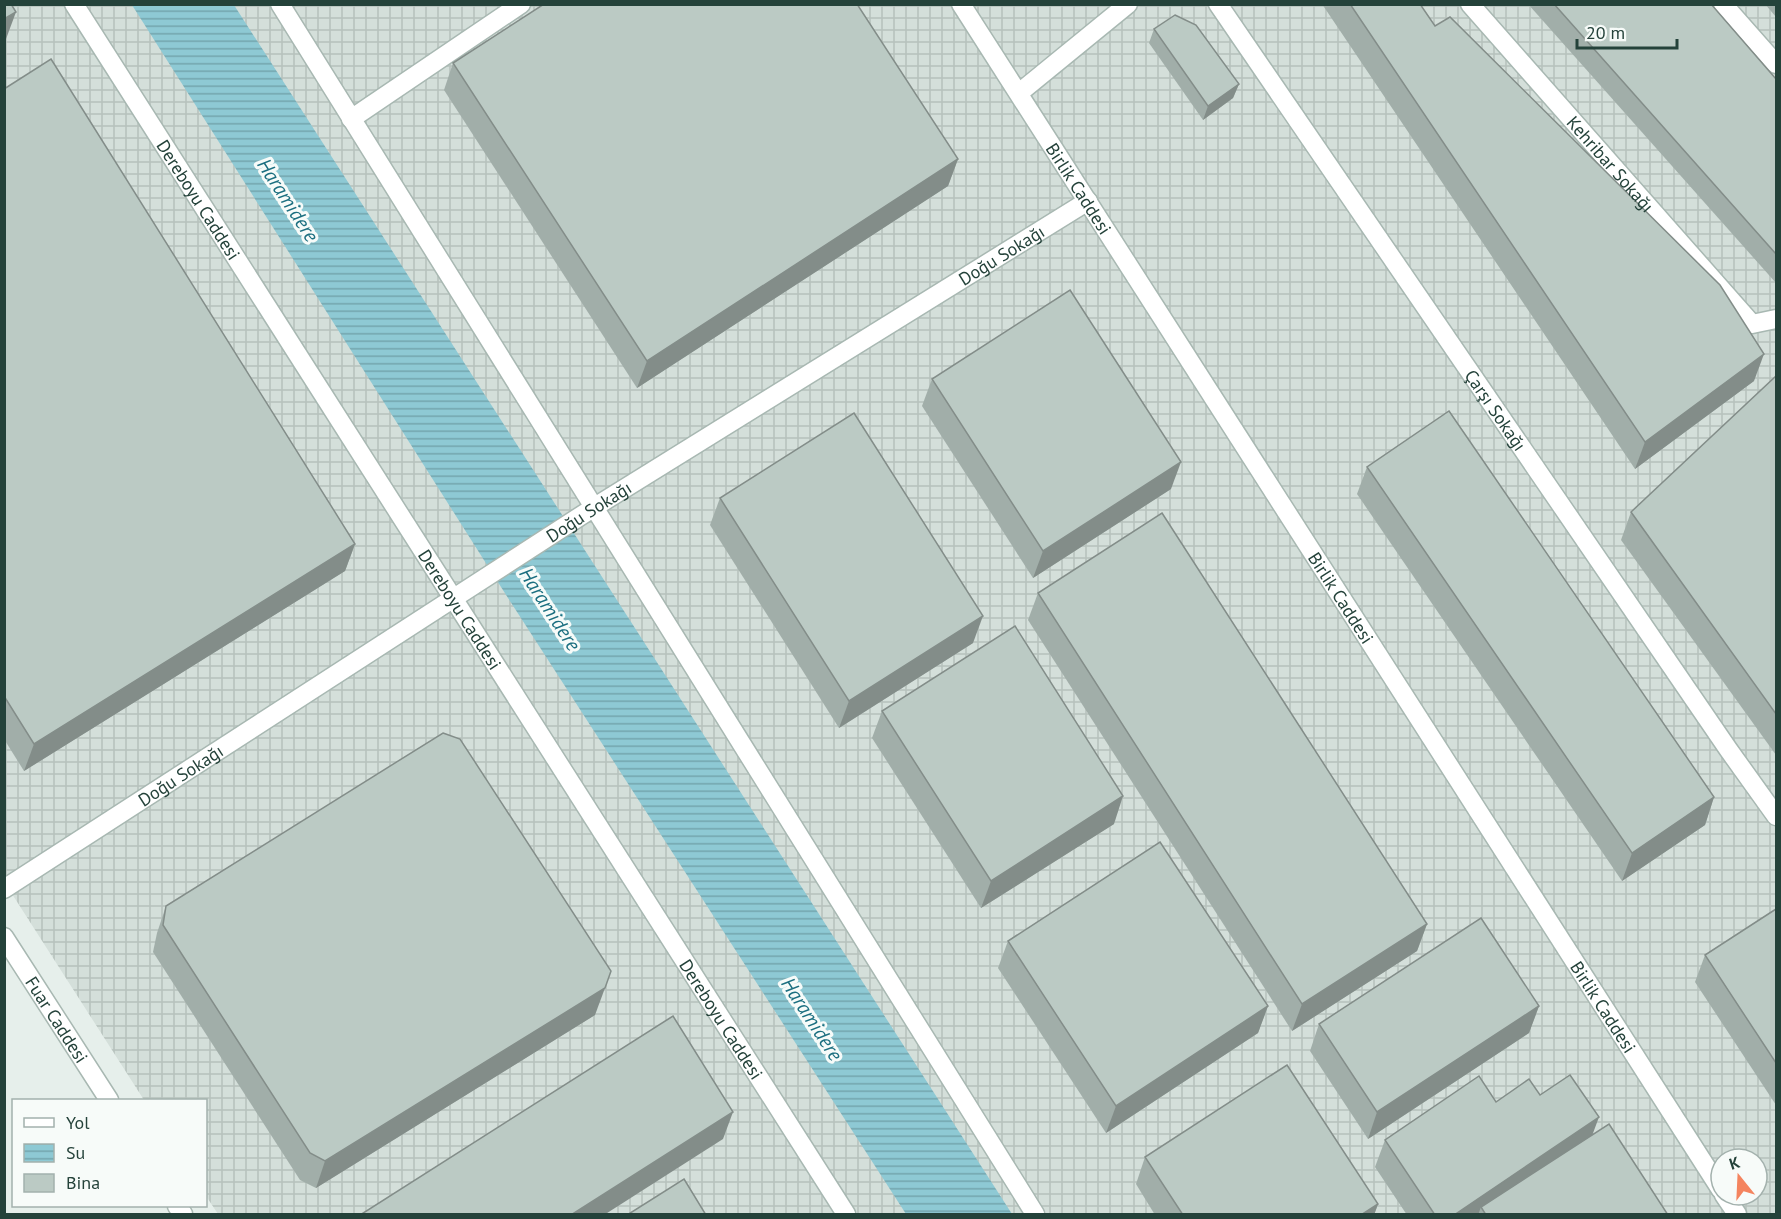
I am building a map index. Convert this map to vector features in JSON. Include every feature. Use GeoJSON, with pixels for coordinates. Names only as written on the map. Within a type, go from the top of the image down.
{"type":"FeatureCollection","features":[{"type":"Feature","properties":{"kind":"street","name":"Dereboyu Caddesi"},"geometry":{"type":"LineString","coordinates":[[74,4],[846,1215]]}},
{"type":"Feature","properties":{"kind":"street"},"geometry":{"type":"LineString","coordinates":[[280,4],[592,508],[1035,1215]]}},
{"type":"Feature","properties":{"kind":"street"},"geometry":{"type":"LineString","coordinates":[[351,118],[499,11],[521,4]]}},
{"type":"Feature","properties":{"kind":"street","name":"Birlik Caddesi"},"geometry":{"type":"LineString","coordinates":[[961,4],[1709,1171]]}},
{"type":"Feature","properties":{"kind":"street"},"geometry":{"type":"LineString","coordinates":[[1019,93],[1128,4]]}},
{"type":"Feature","properties":{"kind":"street","name":"Çarşı Sokağı"},"geometry":{"type":"LineString","coordinates":[[1218,4],[1776,816]]}},
{"type":"Feature","properties":{"kind":"street","name":"Kehribar Sokağı"},"geometry":{"type":"LineString","coordinates":[[1470,4],[1752,324],[1776,319]]}},
{"type":"Feature","properties":{"kind":"street"},"geometry":{"type":"LineString","coordinates":[[1723,4],[1776,64]]}},
{"type":"Feature","properties":{"kind":"street","name":"Doğu Sokağı"},"geometry":{"type":"LineString","coordinates":[[4,889],[592,508],[1088,201]]}},
{"type":"Feature","properties":{"kind":"street","name":"Fuar Caddesi"},"geometry":{"type":"LineString","coordinates":[[4,937],[109,1099]]}},
{"type":"Feature","properties":{"kind":"shaded area"},"geometry":{"type":"Polygon","coordinates":[[[5,5],[1776,5],[1776,1214],[218,1214],[207,1198],[207,1099],[143,1099],[5,883],[5,5]]]}},
{"type":"Feature","properties":{"kind":"water","name":"Haramidere"},"geometry":{"type":"Polygon","coordinates":[[[132,5],[234,5],[1012,1214],[906,1214],[508,598],[132,5]]]}},
{"type":"Feature","properties":{"kind":"building"},"geometry":{"type":"Polygon","coordinates":[[[4,4],[11,4],[16,12],[4,19],[4,4]]]}},
{"type":"Feature","properties":{"kind":"building"},"geometry":{"type":"Polygon","coordinates":[[[544,4],[857,4],[958,159],[647,361],[453,63],[544,4]]]}},
{"type":"Feature","properties":{"kind":"building"},"geometry":{"type":"Polygon","coordinates":[[[1350,4],[1420,4],[1435,26],[1450,17],[1720,285],[1764,354],[1645,442],[1350,4]]]}},
{"type":"Feature","properties":{"kind":"building"},"geometry":{"type":"Polygon","coordinates":[[[1554,4],[1711,4],[1776,79],[1776,254],[1554,4]]]}},
{"type":"Feature","properties":{"kind":"building"},"geometry":{"type":"Polygon","coordinates":[[[1175,15],[1196,25],[1239,84],[1208,106],[1154,29],[1175,15]]]}},
{"type":"Feature","properties":{"kind":"building"},"geometry":{"type":"Polygon","coordinates":[[[51,59],[355,544],[34,744],[4,696],[4,89],[51,59]]]}},
{"type":"Feature","properties":{"kind":"building"},"geometry":{"type":"Polygon","coordinates":[[[1070,290],[1181,462],[1043,551],[932,379],[1070,290]]]}},
{"type":"Feature","properties":{"kind":"building"},"geometry":{"type":"Polygon","coordinates":[[[1776,376],[1776,714],[1631,512],[1776,376]]]}},
{"type":"Feature","properties":{"kind":"building"},"geometry":{"type":"Polygon","coordinates":[[[1449,411],[1714,797],[1632,853],[1367,467],[1449,411]]]}},
{"type":"Feature","properties":{"kind":"building"},"geometry":{"type":"Polygon","coordinates":[[[854,413],[983,616],[849,701],[720,498],[854,413]]]}},
{"type":"Feature","properties":{"kind":"building"},"geometry":{"type":"Polygon","coordinates":[[[1162,513],[1427,924],[1302,1004],[1038,593],[1162,513]]]}},
{"type":"Feature","properties":{"kind":"building"},"geometry":{"type":"Polygon","coordinates":[[[1015,626],[1123,796],[991,881],[882,711],[1015,626]]]}},
{"type":"Feature","properties":{"kind":"building"},"geometry":{"type":"Polygon","coordinates":[[[443,733],[460,739],[611,971],[605,988],[325,1161],[310,1153],[163,925],[166,906],[443,733]]]}},
{"type":"Feature","properties":{"kind":"building"},"geometry":{"type":"Polygon","coordinates":[[[1160,842],[1268,1006],[1116,1106],[1008,941],[1160,842]]]}},
{"type":"Feature","properties":{"kind":"building"},"geometry":{"type":"Polygon","coordinates":[[[1776,909],[1776,1063],[1705,955],[1776,909]]]}},
{"type":"Feature","properties":{"kind":"building"},"geometry":{"type":"Polygon","coordinates":[[[1481,918],[1539,1006],[1377,1112],[1319,1024],[1481,918]]]}},
{"type":"Feature","properties":{"kind":"building"},"geometry":{"type":"Polygon","coordinates":[[[673,1016],[733,1112],[571,1215],[360,1215],[673,1016]]]}},
{"type":"Feature","properties":{"kind":"building"},"geometry":{"type":"Polygon","coordinates":[[[1287,1065],[1378,1204],[1361,1215],[1183,1215],[1145,1157],[1287,1065]]]}},
{"type":"Feature","properties":{"kind":"building"},"geometry":{"type":"Polygon","coordinates":[[[1570,1075],[1599,1117],[1454,1215],[1435,1215],[1385,1140],[1479,1076],[1496,1102],[1529,1079],[1540,1095],[1570,1075]]]}},
{"type":"Feature","properties":{"kind":"building"},"geometry":{"type":"Polygon","coordinates":[[[1609,1124],[1668,1215],[1486,1215],[1481,1207],[1609,1124]]]}},
{"type":"Feature","properties":{"kind":"building"},"geometry":{"type":"Polygon","coordinates":[[[684,1179],[706,1215],[627,1215],[684,1179]]]}}]}
